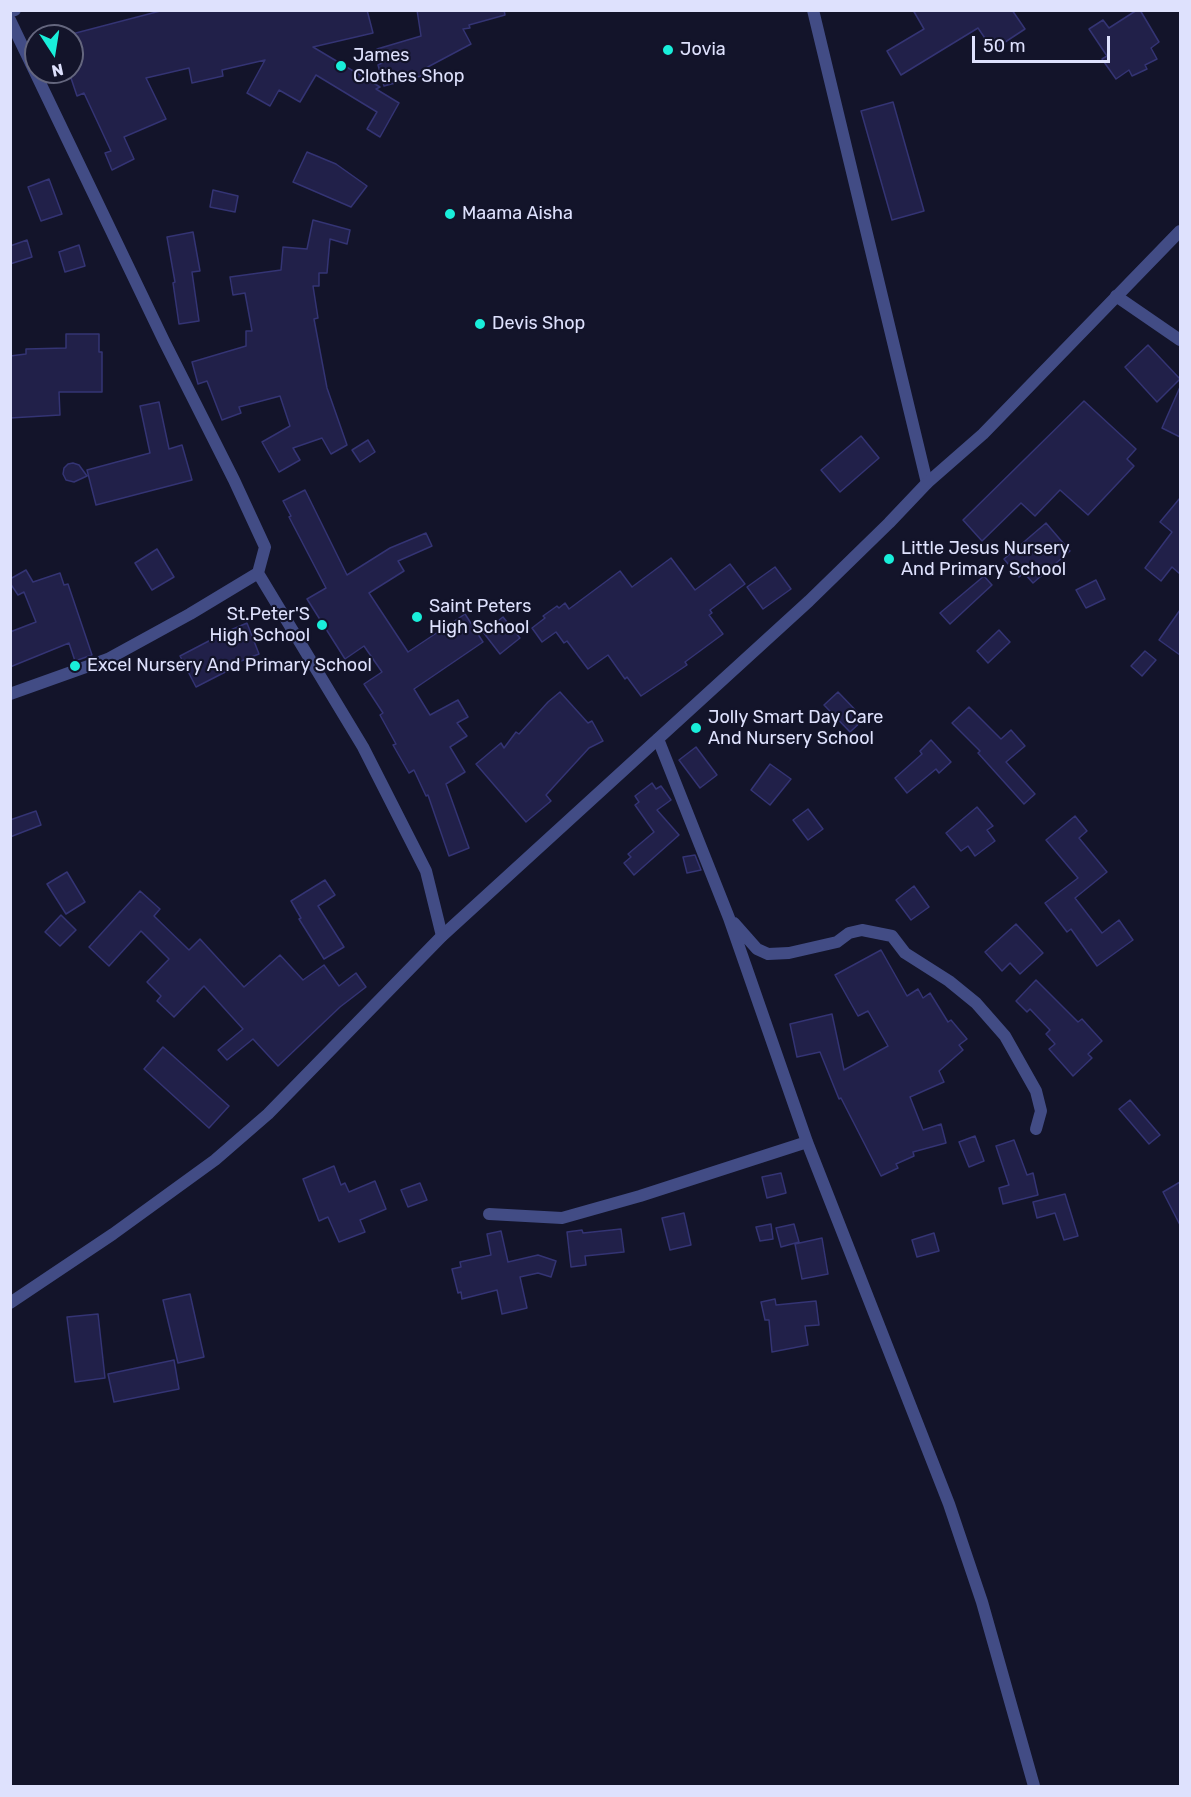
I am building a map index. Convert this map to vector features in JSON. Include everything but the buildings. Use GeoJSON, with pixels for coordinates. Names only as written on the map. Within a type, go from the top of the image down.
{"type":"FeatureCollection","features":[{"type":"Feature","properties":{"kind":"street"},"geometry":{"type":"LineString","coordinates":[[10,12],[15,10]]}},
{"type":"Feature","properties":{"kind":"street"},"geometry":{"type":"LineString","coordinates":[[813,10],[927,483]]}},
{"type":"Feature","properties":{"kind":"street"},"geometry":{"type":"LineString","coordinates":[[10,20],[265,547],[258,573],[170,625],[108,659],[10,694]]}},
{"type":"Feature","properties":{"kind":"street"},"geometry":{"type":"LineString","coordinates":[[10,1303],[113,1234],[214,1160],[268,1114],[442,936],[808,601],[927,483],[983,434],[1180,231]]}},
{"type":"Feature","properties":{"kind":"street"},"geometry":{"type":"LineString","coordinates":[[1116,296],[1180,340]]}},
{"type":"Feature","properties":{"kind":"street"},"geometry":{"type":"LineString","coordinates":[[258,573],[374,767],[426,871],[442,936]]}},
{"type":"Feature","properties":{"kind":"street"},"geometry":{"type":"LineString","coordinates":[[658,739],[729,918],[807,1142],[949,1504],[985,1613],[1034,1786]]}},
{"type":"Feature","properties":{"kind":"street"},"geometry":{"type":"LineString","coordinates":[[729,918],[757,950],[768,954],[789,953],[837,942],[849,933],[862,930],[892,936],[905,953],[949,981],[976,1004],[1005,1036],[1036,1091],[1041,1111],[1036,1129]]}},
{"type":"Feature","properties":{"kind":"street"},"geometry":{"type":"LineString","coordinates":[[489,1214],[562,1218],[640,1196],[807,1142]]}},
{"type":"Feature","properties":{"kind":"place","name":"Jovia"},"geometry":{"type":"Point","coordinates":[668,50]}},
{"type":"Feature","properties":{"kind":"place","name":"James Clothes Shop"},"geometry":{"type":"Point","coordinates":[341,66]}},
{"type":"Feature","properties":{"kind":"place","name":"Maama Aisha"},"geometry":{"type":"Point","coordinates":[450,214]}},
{"type":"Feature","properties":{"kind":"place","name":"Devis Shop"},"geometry":{"type":"Point","coordinates":[480,324]}},
{"type":"Feature","properties":{"kind":"place","name":"Little Jesus Nursery And Primary School"},"geometry":{"type":"Point","coordinates":[889,559]}},
{"type":"Feature","properties":{"kind":"place","name":"Saint Peters High School"},"geometry":{"type":"Point","coordinates":[417,617]}},
{"type":"Feature","properties":{"kind":"place","name":"St.Peter'S High School"},"geometry":{"type":"Point","coordinates":[322,625]}},
{"type":"Feature","properties":{"kind":"place","name":"Excel Nursery And Primary School"},"geometry":{"type":"Point","coordinates":[75,666]}},
{"type":"Feature","properties":{"kind":"place","name":"Jolly Smart Day Care And Nursery School"},"geometry":{"type":"Point","coordinates":[696,728]}}]}
